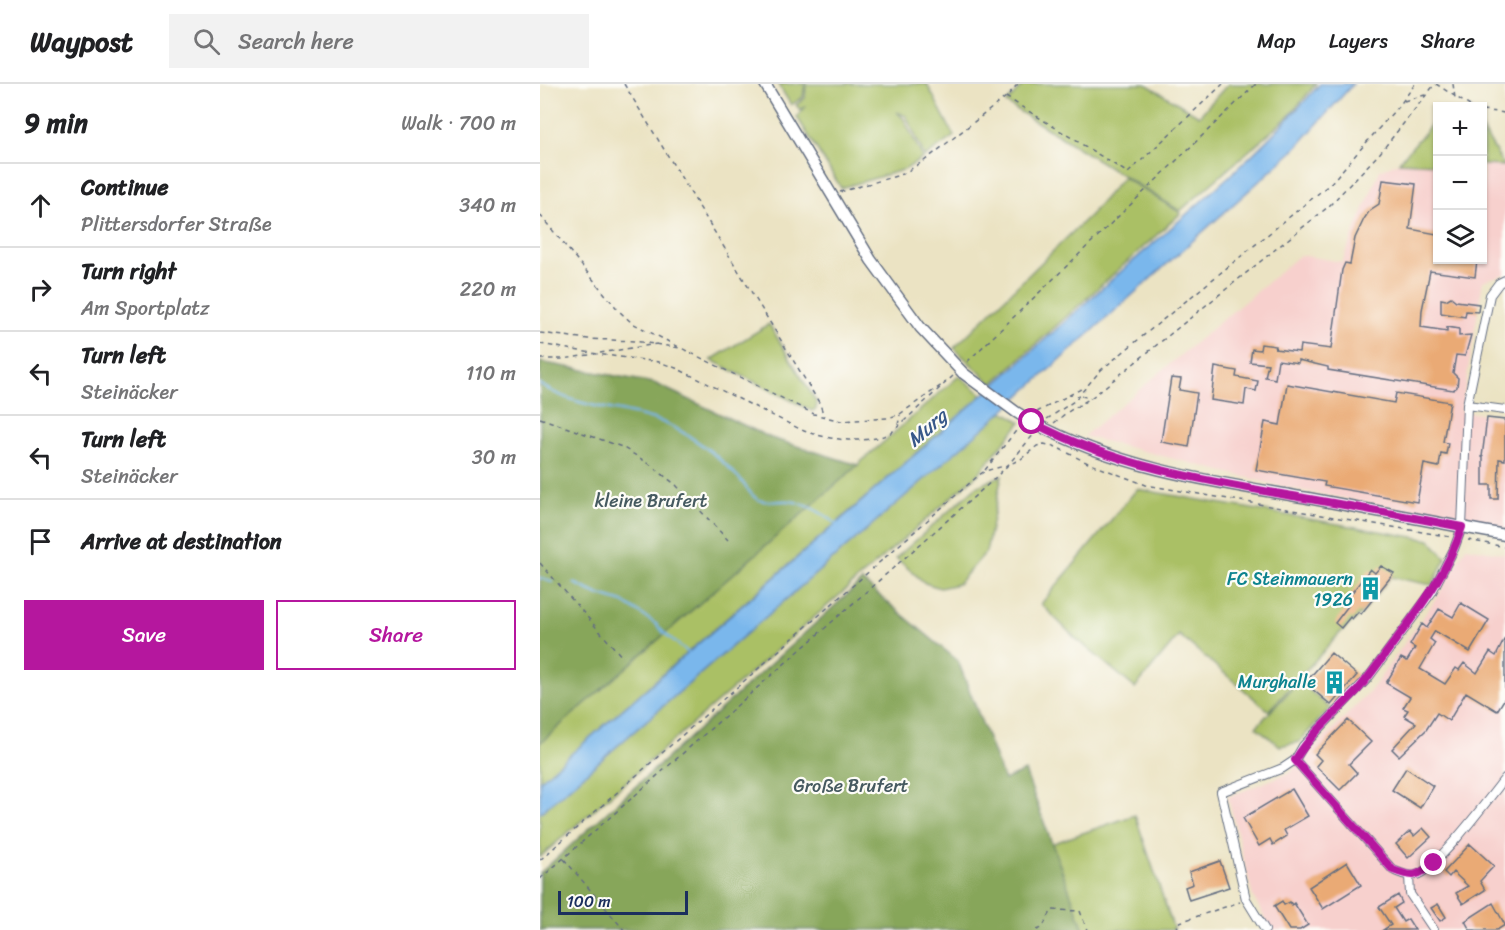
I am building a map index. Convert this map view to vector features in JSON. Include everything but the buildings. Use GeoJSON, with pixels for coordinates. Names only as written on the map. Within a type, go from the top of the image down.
{"type":"FeatureCollection","features":[{"type":"Feature","properties":{"kind":"main road"},"geometry":{"type":"LineString","coordinates":[[765,84],[871,261],[920,327],[1016,412],[1039,426],[1114,457],[1166,471],[1461,533],[1505,535]]}},
{"type":"Feature","properties":{"kind":"street"},"geometry":{"type":"LineString","coordinates":[[1264,930],[1246,899],[1221,792],[1283,768],[1295,760],[1303,746],[1327,719],[1368,678],[1432,592],[1461,533],[1467,405],[1490,295],[1499,283],[1505,280]]}},
{"type":"Feature","properties":{"kind":"street"},"geometry":{"type":"LineString","coordinates":[[1467,405],[1505,410]]}},
{"type":"Feature","properties":{"kind":"street"},"geometry":{"type":"LineString","coordinates":[[1295,760],[1393,870],[1409,876],[1418,875],[1434,863],[1505,778]]}},
{"type":"Feature","properties":{"kind":"street"},"geometry":{"type":"LineString","coordinates":[[1409,876],[1410,894],[1434,930]]}},
{"type":"Feature","properties":{"kind":"path"},"geometry":{"type":"LineString","coordinates":[[624,84],[820,404],[824,417]]}},
{"type":"Feature","properties":{"kind":"path"},"geometry":{"type":"LineString","coordinates":[[839,192],[903,174],[924,161],[1006,97],[1018,84]]}},
{"type":"Feature","properties":{"kind":"path"},"geometry":{"type":"LineString","coordinates":[[1006,97],[1128,173],[1223,84]]}},
{"type":"Feature","properties":{"kind":"path"},"geometry":{"type":"LineString","coordinates":[[964,368],[1256,84]]}},
{"type":"Feature","properties":{"kind":"path"},"geometry":{"type":"LineString","coordinates":[[540,879],[1008,465],[1039,426],[1079,395],[1101,370],[1330,184],[1415,84]]}},
{"type":"Feature","properties":{"kind":"path"},"geometry":{"type":"LineString","coordinates":[[1039,426],[1091,398],[1328,207],[1380,153],[1435,84],[1461,102]]}},
{"type":"Feature","properties":{"kind":"path"},"geometry":{"type":"LineString","coordinates":[[1452,84],[1455,99]]}},
{"type":"Feature","properties":{"kind":"path"},"geometry":{"type":"LineString","coordinates":[[1402,102],[1426,94]]}},
{"type":"Feature","properties":{"kind":"path"},"geometry":{"type":"LineString","coordinates":[[1487,111],[1505,113]]}},
{"type":"Feature","properties":{"kind":"path"},"geometry":{"type":"LineString","coordinates":[[540,215],[619,311],[632,323],[814,414],[840,421],[888,418],[900,414],[950,379],[891,433],[881,438],[826,439],[804,431],[676,368],[659,362],[540,344]]}},
{"type":"Feature","properties":{"kind":"path"},"geometry":{"type":"LineString","coordinates":[[540,333],[588,339],[658,343],[681,348]]}},
{"type":"Feature","properties":{"kind":"path"},"geometry":{"type":"LineString","coordinates":[[540,359],[563,359],[658,343]]}},
{"type":"Feature","properties":{"kind":"path"},"geometry":{"type":"LineString","coordinates":[[1079,395],[1091,398]]}},
{"type":"Feature","properties":{"kind":"path"},"geometry":{"type":"LineString","coordinates":[[898,427],[900,414]]}},
{"type":"Feature","properties":{"kind":"path"},"geometry":{"type":"LineString","coordinates":[[540,418],[622,447],[648,462],[676,485],[728,540]]}},
{"type":"Feature","properties":{"kind":"path"},"geometry":{"type":"LineString","coordinates":[[540,860],[979,475],[1021,459],[1036,446],[1044,444],[1054,446],[1088,463],[1146,485],[1461,533],[1505,547]]}},
{"type":"Feature","properties":{"kind":"path"},"geometry":{"type":"LineString","coordinates":[[540,563],[623,658]]}},
{"type":"Feature","properties":{"kind":"path"},"geometry":{"type":"LineString","coordinates":[[564,858],[624,930]]}},
{"type":"Feature","properties":{"kind":"path"},"geometry":{"type":"LineString","coordinates":[[1178,930],[1176,923],[1246,899]]}},
{"type":"Feature","properties":{"kind":"path"},"geometry":{"type":"LineString","coordinates":[[1037,930],[1042,928],[1052,910],[1080,911],[1087,930]]}},
{"type":"Feature","properties":{"kind":"shaded area"},"geometry":{"type":"Polygon","coordinates":[[[1399,162],[1433,164],[1433,264],[1487,264],[1487,165],[1505,166],[1505,274],[1483,281],[1461,412],[1505,416],[1505,529],[1284,487],[1084,436],[1300,255],[1342,262],[1380,170],[1399,162]]]}},
{"type":"Feature","properties":{"kind":"shaded area"},"geometry":{"type":"Polygon","coordinates":[[[1466,547],[1505,554],[1505,930],[1272,930],[1253,897],[1228,797],[1291,772],[1372,689],[1438,596],[1466,547]]]}},
{"type":"Feature","properties":{"kind":"green space"},"geometry":{"type":"Polygon","coordinates":[[[778,84],[805,84],[803,97],[791,105],[778,84]]]}},
{"type":"Feature","properties":{"kind":"green space"},"geometry":{"type":"Polygon","coordinates":[[[806,84],[927,84],[954,136],[925,157],[906,116],[897,112],[904,119],[923,158],[906,169],[841,188],[797,117],[806,106],[800,110],[796,105],[805,98],[806,84]]]}},
{"type":"Feature","properties":{"kind":"green space"},"geometry":{"type":"Polygon","coordinates":[[[1024,84],[1146,84],[1199,116],[1228,84],[1316,84],[1290,115],[1180,211],[1006,103],[1024,84]]]}},
{"type":"Feature","properties":{"kind":"green space"},"geometry":{"type":"Polygon","coordinates":[[[1433,123],[1433,164],[1399,162],[1433,123]]]}},
{"type":"Feature","properties":{"kind":"green space"},"geometry":{"type":"Polygon","coordinates":[[[1487,137],[1504,166],[1487,165],[1487,137]]]}},
{"type":"Feature","properties":{"kind":"green space"},"geometry":{"type":"Polygon","coordinates":[[[1123,177],[1181,213],[992,384],[954,348],[1091,214],[1123,177]]]}},
{"type":"Feature","properties":{"kind":"green space"},"geometry":{"type":"Polygon","coordinates":[[[769,324],[817,403],[816,409],[812,411],[711,360],[769,324]]]}},
{"type":"Feature","properties":{"kind":"green space","name":"kleine Brufert"},"geometry":{"type":"Polygon","coordinates":[[[540,362],[654,383],[771,438],[858,465],[540,743],[540,362]]]}},
{"type":"Feature","properties":{"kind":"green space"},"geometry":{"type":"Polygon","coordinates":[[[959,376],[983,395],[540,781],[540,743],[959,376]]]}},
{"type":"Feature","properties":{"kind":"green space"},"geometry":{"type":"Polygon","coordinates":[[[1003,411],[1021,422],[978,474],[540,857],[540,813],[1003,411]]]}},
{"type":"Feature","properties":{"kind":"green space"},"geometry":{"type":"Polygon","coordinates":[[[1002,475],[986,552],[958,584],[940,588],[925,583],[896,558],[976,487],[1002,475]]]}},
{"type":"Feature","properties":{"kind":"green space"},"geometry":{"type":"Polygon","coordinates":[[[1137,489],[1430,540],[1446,558],[1432,585],[1391,577],[1361,614],[1340,633],[1269,711],[1179,635],[1135,688],[1074,637],[1041,604],[1137,489]]]}},
{"type":"Feature","properties":{"kind":"green space","name":"Große Brufert"},"geometry":{"type":"Polygon","coordinates":[[[862,581],[958,661],[1004,780],[1025,771],[1084,930],[540,930],[540,873],[862,581]]]}},
{"type":"Feature","properties":{"kind":"green space"},"geometry":{"type":"Polygon","coordinates":[[[1299,681],[1330,708],[1299,742],[1280,746],[1256,727],[1299,681]]]}},
{"type":"Feature","properties":{"kind":"green space"},"geometry":{"type":"Polygon","coordinates":[[[1135,815],[1174,930],[1084,930],[1051,844],[1135,815]]]}},
{"type":"Feature","properties":{"kind":"water"},"geometry":{"type":"Polygon","coordinates":[[[1320,84],[1353,84],[1293,151],[1003,411],[540,813],[540,781],[877,488],[1202,200],[1263,144],[1320,84]]]}},
{"type":"Feature","properties":{"kind":"waterway"},"geometry":{"type":"LineString","coordinates":[[540,384],[583,403],[662,422],[692,438],[720,459],[757,499],[802,504],[838,525]]}},
{"type":"Feature","properties":{"kind":"waterway"},"geometry":{"type":"LineString","coordinates":[[540,578],[552,582]]}},
{"type":"Feature","properties":{"kind":"waterway"},"geometry":{"type":"LineString","coordinates":[[574,583],[597,594],[623,602],[656,624],[690,654]]}},
{"type":"Feature","properties":{"kind":"place","name":"FC Steinmauern 1926"},"geometry":{"type":"Point","coordinates":[1371,589]}},
{"type":"Feature","properties":{"kind":"place","name":"Murghalle"},"geometry":{"type":"Point","coordinates":[1334,682]}},
{"type":"Feature","properties":{"kind":"route"},"geometry":{"type":"LineString","coordinates":[[1032,422],[1062,437],[1114,457],[1166,471],[1230,485],[1462,527],[1454,549],[1432,592],[1368,678],[1327,719],[1303,746],[1295,760],[1393,870],[1409,876],[1418,875],[1434,863]]}},
{"type":"Feature","properties":{"kind":"water label","name":"Murg"},"geometry":{"type":"Point","coordinates":[927,428]}}]}
